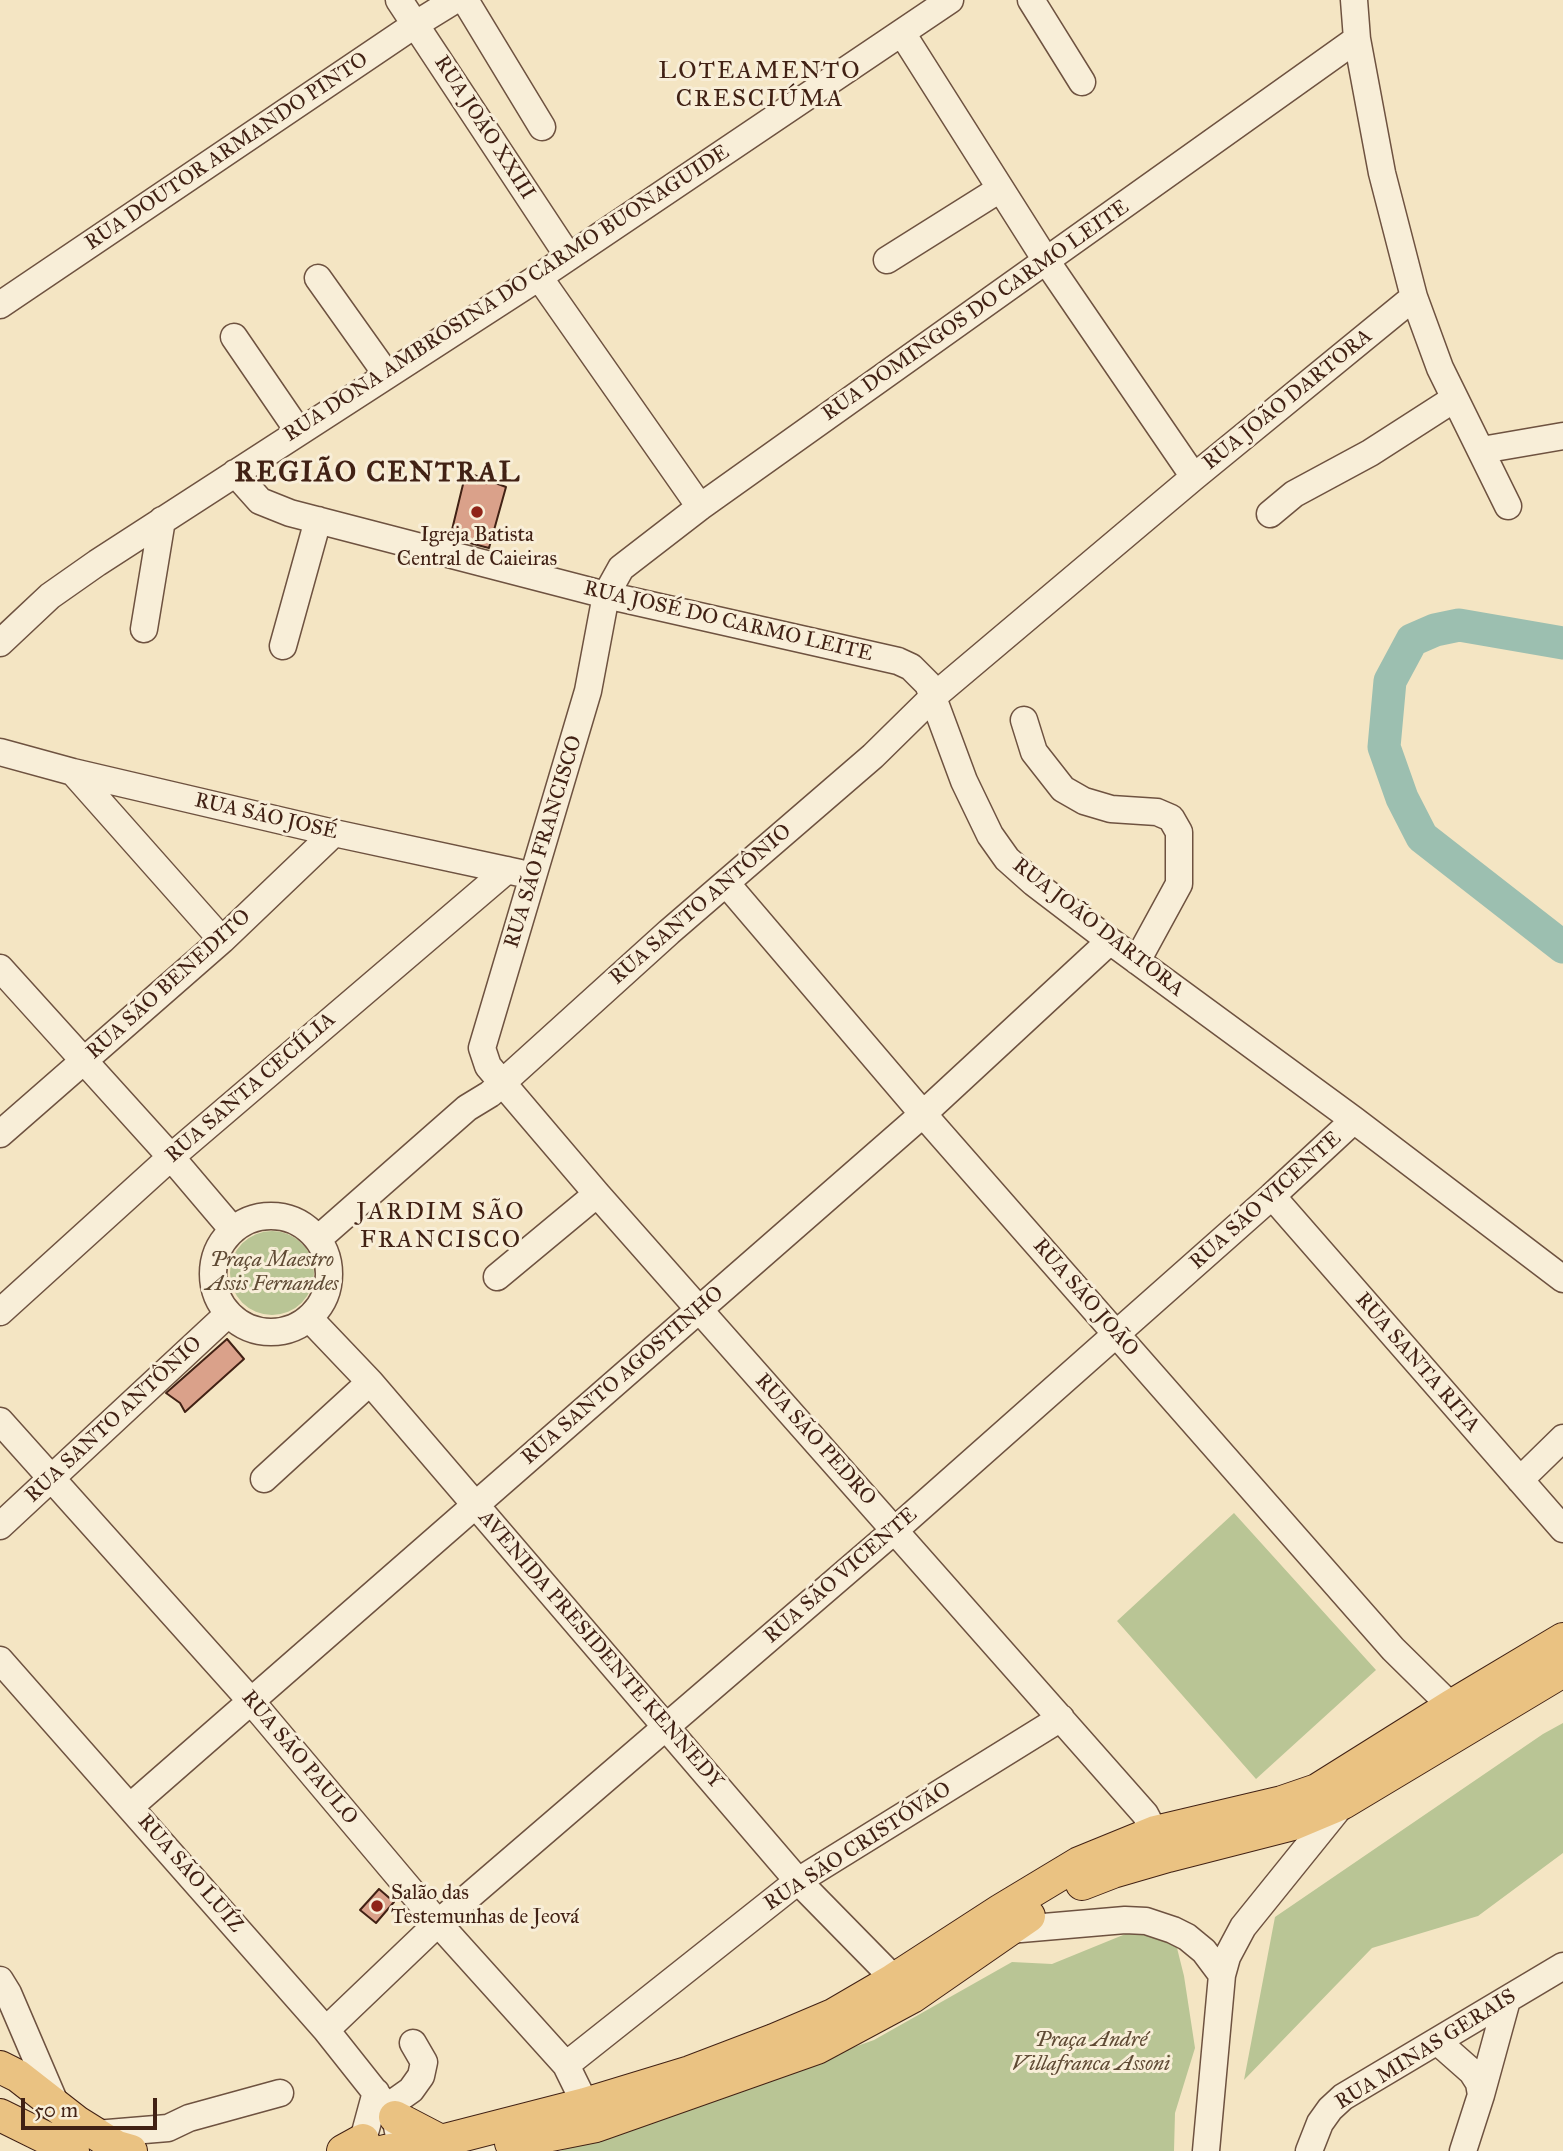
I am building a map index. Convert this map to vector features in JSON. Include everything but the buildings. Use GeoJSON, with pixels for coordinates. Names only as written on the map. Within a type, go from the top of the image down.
{"type":"FeatureCollection","features":[{"type":"Feature","properties":{"kind":"main road"},"geometry":{"type":"LineString","coordinates":[[472,2151],[817,2048],[1058,1875],[1079,1863],[1161,1844],[1283,1827],[1343,1803],[1563,1639]]}},
{"type":"Feature","properties":{"kind":"main road"},"geometry":{"type":"LineString","coordinates":[[902,1989],[1009,1930],[1061,1895],[1161,1844],[1317,1790],[1459,1717],[1563,1671]]}},
{"type":"Feature","properties":{"kind":"main road"},"geometry":{"type":"LineString","coordinates":[[0,2067],[18,2076],[56,2105],[85,2143]]}},
{"type":"Feature","properties":{"kind":"main road"},"geometry":{"type":"LineString","coordinates":[[6,2119],[36,2120],[49,2113],[56,2105]]}},
{"type":"Feature","properties":{"kind":"main road"},"geometry":{"type":"LineString","coordinates":[[386,2106],[442,2141]]}},
{"type":"Feature","properties":{"kind":"main road"},"geometry":{"type":"LineString","coordinates":[[376,2149],[442,2141],[591,2115]]}},
{"type":"Feature","properties":{"kind":"main road"},"geometry":{"type":"LineString","coordinates":[[6,2119],[85,2143],[131,2151]]}},
{"type":"Feature","properties":{"kind":"street","name":"RUA JOÃO XXIII"},"geometry":{"type":"LineString","coordinates":[[399,0],[568,256]]}},
{"type":"Feature","properties":{"kind":"street","name":"RUA DOUTOR ARMANDO PINTO"},"geometry":{"type":"LineString","coordinates":[[0,305],[455,0]]}},
{"type":"Feature","properties":{"kind":"street"},"geometry":{"type":"LineString","coordinates":[[465,0],[542,127]]}},
{"type":"Feature","properties":{"kind":"street","name":"RUA DONA AMBROSINA DO CARMO BUONAGUIDE"},"geometry":{"type":"LineString","coordinates":[[0,643],[50,597],[162,520],[539,277],[950,0]]}},
{"type":"Feature","properties":{"kind":"street"},"geometry":{"type":"LineString","coordinates":[[1031,0],[1082,82]]}},
{"type":"Feature","properties":{"kind":"street"},"geometry":{"type":"LineString","coordinates":[[1354,0],[1357,39],[1382,173],[1414,297],[1454,399],[1508,506]]}},
{"type":"Feature","properties":{"kind":"street"},"geometry":{"type":"LineString","coordinates":[[902,33],[1046,262],[1194,477]]}},
{"type":"Feature","properties":{"kind":"street","name":"RUA DOMINGOS DO CARMO LEITE"},"geometry":{"type":"LineString","coordinates":[[606,595],[621,568],[699,507],[1357,39]]}},
{"type":"Feature","properties":{"kind":"street"},"geometry":{"type":"LineString","coordinates":[[887,260],[1000,189]]}},
{"type":"Feature","properties":{"kind":"street"},"geometry":{"type":"LineString","coordinates":[[539,277],[699,507]]}},
{"type":"Feature","properties":{"kind":"street"},"geometry":{"type":"LineString","coordinates":[[318,278],[387,375]]}},
{"type":"Feature","properties":{"kind":"street","name":"RUA JOÃO DARTORA"},"geometry":{"type":"LineString","coordinates":[[1414,297],[1194,477],[933,697],[964,781],[990,835],[1007,859],[1110,941],[1354,1120],[1563,1279]]}},
{"type":"Feature","properties":{"kind":"street"},"geometry":{"type":"LineString","coordinates":[[234,337],[299,432]]}},
{"type":"Feature","properties":{"kind":"street"},"geometry":{"type":"LineString","coordinates":[[1270,514],[1294,494],[1370,453],[1454,399]]}},
{"type":"Feature","properties":{"kind":"street"},"geometry":{"type":"LineString","coordinates":[[1482,450],[1563,436]]}},
{"type":"Feature","properties":{"kind":"street","name":"RUA JOSÉ DO CARMO LEITE"},"geometry":{"type":"LineString","coordinates":[[234,473],[260,501],[290,513],[606,595],[898,661],[920,675],[928,684],[933,697]]}},
{"type":"Feature","properties":{"kind":"street"},"geometry":{"type":"LineString","coordinates":[[144,629],[162,520]]}},
{"type":"Feature","properties":{"kind":"street"},"geometry":{"type":"LineString","coordinates":[[283,646],[318,520]]}},
{"type":"Feature","properties":{"kind":"street","name":"RUA SÃO FRANCISCO"},"geometry":{"type":"LineString","coordinates":[[484,1057],[482,1048],[588,691],[606,595]]}},
{"type":"Feature","properties":{"kind":"street","name":"RUA SANTO ANTÔNIO"},"geometry":{"type":"LineString","coordinates":[[318,1238],[467,1108],[490,1094],[873,756],[933,697]]}},
{"type":"Feature","properties":{"kind":"street"},"geometry":{"type":"LineString","coordinates":[[1024,720],[1034,752],[1063,789],[1111,809],[1157,812],[1171,818],[1179,832],[1179,884],[1137,961]]}},
{"type":"Feature","properties":{"kind":"street","name":"RUA SÃO JOSÉ"},"geometry":{"type":"LineString","coordinates":[[0,752],[73,772],[334,833],[533,876]]}},
{"type":"Feature","properties":{"kind":"street"},"geometry":{"type":"LineString","coordinates":[[73,772],[222,940]]}},
{"type":"Feature","properties":{"kind":"street","name":"RUA SÃO BENEDITO"},"geometry":{"type":"LineString","coordinates":[[0,1134],[222,940],[334,833]]}},
{"type":"Feature","properties":{"kind":"street","name":"RUA SANTA CECÍLIA"},"geometry":{"type":"LineString","coordinates":[[0,1312],[171,1157],[507,870]]}},
{"type":"Feature","properties":{"kind":"street","name":"RUA SÃO JOÃO"},"geometry":{"type":"LineString","coordinates":[[726,883],[923,1114],[1117,1335],[1393,1649],[1459,1717]]}},
{"type":"Feature","properties":{"kind":"street","name":"RUA SANTO AGOSTINHO"},"geometry":{"type":"LineString","coordinates":[[131,1806],[923,1114],[1110,941]]}},
{"type":"Feature","properties":{"kind":"street"},"geometry":{"type":"LineString","coordinates":[[0,968],[171,1157],[233,1230]]}},
{"type":"Feature","properties":{"kind":"street"},"geometry":{"type":"LineString","coordinates":[[484,1057],[501,1082]]}},
{"type":"Feature","properties":{"kind":"street"},"geometry":{"type":"LineString","coordinates":[[467,1108],[484,1057]]}},
{"type":"Feature","properties":{"kind":"street","name":"RUA SÃO PEDRO"},"geometry":{"type":"LineString","coordinates":[[501,1082],[1145,1814],[1161,1844]]}},
{"type":"Feature","properties":{"kind":"street","name":"RUA SÃO VICENTE"},"geometry":{"type":"LineString","coordinates":[[326,2030],[438,1923],[895,1530],[1117,1335],[1354,1120]]}},
{"type":"Feature","properties":{"kind":"street"},"geometry":{"type":"LineString","coordinates":[[497,1277],[597,1194]]}},
{"type":"Feature","properties":{"kind":"street","name":"RUA SANTA RITA"},"geometry":{"type":"LineString","coordinates":[[1272,1196],[1563,1530]]}},
{"type":"Feature","properties":{"kind":"street"},"geometry":{"type":"LineString","coordinates":[[269,1215],[288,1217],[318,1238],[326,1255],[329,1274],[326,1292],[309,1318],[289,1329],[272,1332],[248,1327],[228,1314],[217,1297],[212,1279],[214,1259],[221,1242],[233,1230],[251,1219],[269,1215]]}},
{"type":"Feature","properties":{"kind":"street","name":"RUA SANTO ANTÔNIO"},"geometry":{"type":"LineString","coordinates":[[0,1526],[228,1314]]}},
{"type":"Feature","properties":{"kind":"street","name":"AVENIDA PRESIDENTE KENNEDY"},"geometry":{"type":"LineString","coordinates":[[309,1318],[370,1382],[798,1881],[902,1989]]}},
{"type":"Feature","properties":{"kind":"street"},"geometry":{"type":"LineString","coordinates":[[264,1479],[370,1382]]}},
{"type":"Feature","properties":{"kind":"street","name":"RUA SÃO PAULO"},"geometry":{"type":"LineString","coordinates":[[0,1421],[251,1701],[438,1923],[566,2065],[591,2115]]}},
{"type":"Feature","properties":{"kind":"street"},"geometry":{"type":"LineString","coordinates":[[1520,1480],[1563,1438]]}},
{"type":"Feature","properties":{"kind":"street","name":"RUA SÃO LUÍZ"},"geometry":{"type":"LineString","coordinates":[[0,1660],[326,2030],[386,2106]]}},
{"type":"Feature","properties":{"kind":"street","name":"RUA SÃO CRISTÓVÃO"},"geometry":{"type":"LineString","coordinates":[[566,2065],[798,1881],[1060,1718]]}},
{"type":"Feature","properties":{"kind":"street"},"geometry":{"type":"LineString","coordinates":[[1206,2151],[1222,1975],[1227,1958],[1243,1927],[1343,1803]]}},
{"type":"Feature","properties":{"kind":"street"},"geometry":{"type":"LineString","coordinates":[[1009,1930],[1125,1920],[1146,1921],[1187,1937],[1204,1951],[1222,1975]]}},
{"type":"Feature","properties":{"kind":"street","name":"RUA MINAS GERAIS"},"geometry":{"type":"LineString","coordinates":[[1309,2151],[1320,2123],[1336,2103],[1357,2087],[1438,2042],[1563,1966]]}},
{"type":"Feature","properties":{"kind":"street"},"geometry":{"type":"LineString","coordinates":[[0,1980],[56,2105]]}},
{"type":"Feature","properties":{"kind":"street"},"geometry":{"type":"LineString","coordinates":[[1463,2151],[1507,2000]]}},
{"type":"Feature","properties":{"kind":"street"},"geometry":{"type":"LineString","coordinates":[[1438,2042],[1472,2071],[1481,2095]]}},
{"type":"Feature","properties":{"kind":"street"},"geometry":{"type":"LineString","coordinates":[[376,2149],[386,2106],[411,2090],[421,2076],[424,2062],[413,2043]]}},
{"type":"Feature","properties":{"kind":"street"},"geometry":{"type":"LineString","coordinates":[[85,2143],[168,2128],[189,2118],[280,2092]]}},
{"type":"Feature","properties":{"kind":"street"},"geometry":{"type":"LineString","coordinates":[[376,2149],[386,2106]]}},
{"type":"Feature","properties":{"kind":"green space","name":"Praça Maestro Assis Fernandes"},"geometry":{"type":"Polygon","coordinates":[[[272,1231],[295,1238],[307,1250],[314,1273],[307,1296],[295,1308],[272,1315],[249,1308],[237,1296],[230,1273],[237,1250],[249,1238],[272,1231]]]}},
{"type":"Feature","properties":{"kind":"green space"},"geometry":{"type":"Polygon","coordinates":[[[1234,1513],[1376,1670],[1256,1779],[1117,1621],[1234,1513]]]}},
{"type":"Feature","properties":{"kind":"green space"},"geometry":{"type":"Polygon","coordinates":[[[1563,1723],[1563,1853],[1478,1916],[1372,1948],[1244,2080],[1275,1917],[1563,1723]]]}},
{"type":"Feature","properties":{"kind":"green space","name":"Praça André Villafranca Assoni"},"geometry":{"type":"Polygon","coordinates":[[[1128,1933],[1159,1934],[1177,1948],[1184,1976],[1195,2048],[1175,2113],[1174,2151],[560,2151],[874,2040],[1012,1962],[1052,1964],[1128,1933]]]}},
{"type":"Feature","properties":{"kind":"waterway"},"geometry":{"type":"LineString","coordinates":[[1563,643],[1459,625],[1435,630],[1412,640],[1390,681],[1384,747],[1402,798],[1422,837],[1563,947]]}},
{"type":"Feature","properties":{"kind":"place","name":"Igreja Batista Central de Caieiras"},"geometry":{"type":"Point","coordinates":[477,512]}},
{"type":"Feature","properties":{"kind":"place","name":"Salão das Testemunhas de Jeová"},"geometry":{"type":"Point","coordinates":[377,1906]}},
{"type":"Feature","properties":{"kind":"district","name":"LOTEAMENTO CRESCIÚMA"},"geometry":{"type":"Point","coordinates":[760,86]}},
{"type":"Feature","properties":{"kind":"district","name":"REGIÃO CENTRAL"},"geometry":{"type":"Point","coordinates":[378,474]}},
{"type":"Feature","properties":{"kind":"district","name":"JARDIM SÃO FRANCISCO"},"geometry":{"type":"Point","coordinates":[441,1227]}}]}
